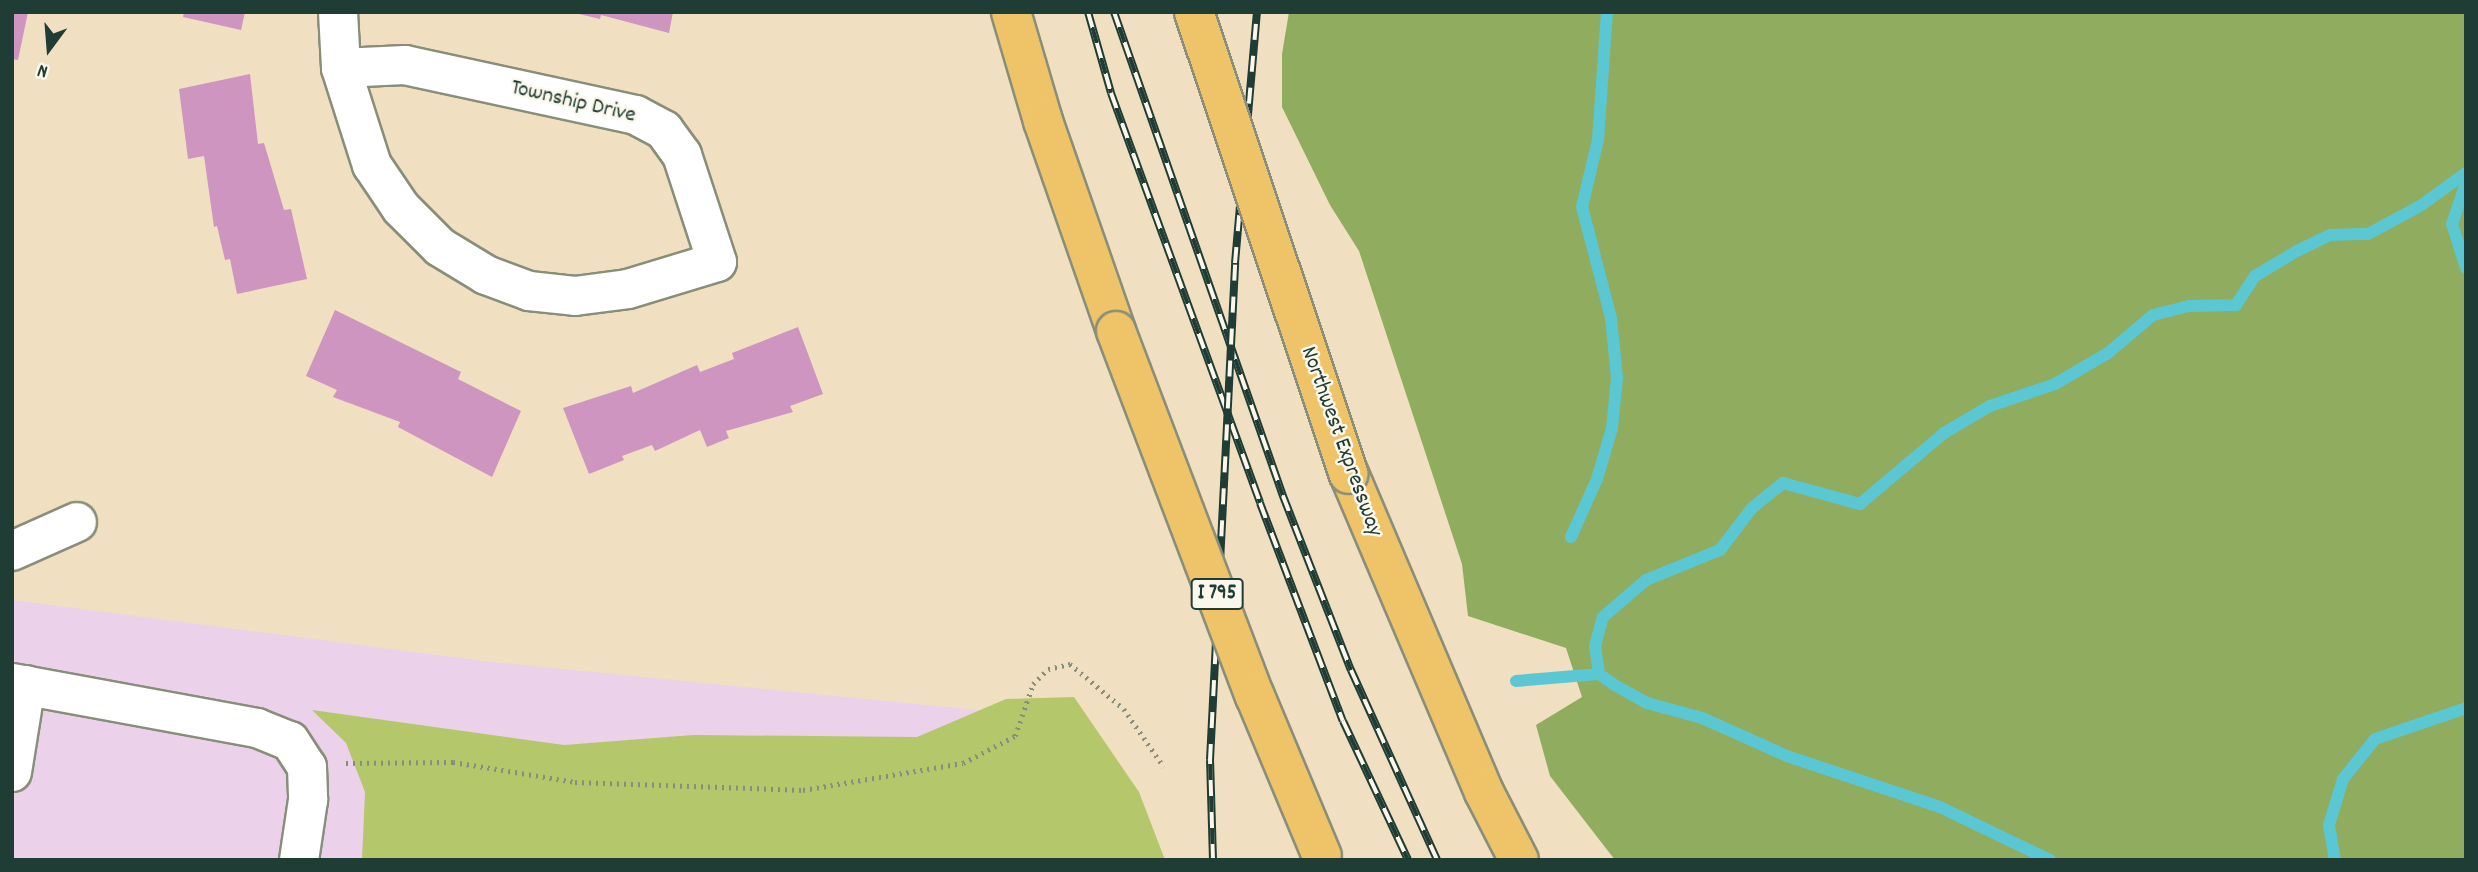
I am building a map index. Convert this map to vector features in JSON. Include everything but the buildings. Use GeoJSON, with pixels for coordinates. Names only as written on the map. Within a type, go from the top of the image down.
{"type":"FeatureCollection","features":[{"type":"Feature","properties":{"kind":"highway","name":"I 795"},"geometry":{"type":"LineString","coordinates":[[1011,12],[1043,121],[1115,331],[1255,696],[1323,858]]}},
{"type":"Feature","properties":{"kind":"highway","name":"Northwest Expressway"},"geometry":{"type":"LineString","coordinates":[[1194,12],[1349,474],[1467,754],[1518,860]]}},
{"type":"Feature","properties":{"kind":"street","name":"Township Drive"},"geometry":{"type":"LineString","coordinates":[[338,12],[341,68],[372,165],[401,208],[440,247],[485,275],[529,291],[575,296],[628,289],[717,262],[682,155],[664,130],[636,115],[405,65],[341,68]]}},
{"type":"Feature","properties":{"kind":"street"},"geometry":{"type":"LineString","coordinates":[[12,551],[78,522]]}},
{"type":"Feature","properties":{"kind":"street"},"geometry":{"type":"LineString","coordinates":[[12,772],[19,684],[257,727],[290,741],[307,767],[308,800],[299,860]]}},
{"type":"Feature","properties":{"kind":"path"},"geometry":{"type":"LineString","coordinates":[[307,767],[359,761],[453,762],[575,782],[803,790],[963,763],[1015,736],[1033,684],[1048,668],[1070,664],[1124,709],[1164,767]]}},
{"type":"Feature","properties":{"kind":"shaded area"},"geometry":{"type":"Polygon","coordinates":[[[12,600],[483,661],[1037,716],[1047,860],[12,860],[12,600]]]}},
{"type":"Feature","properties":{"kind":"green space"},"geometry":{"type":"Polygon","coordinates":[[[1289,12],[2466,12],[2466,860],[1615,860],[1550,776],[1536,725],[1582,697],[1566,648],[1468,616],[1462,564],[1359,251],[1330,205],[1282,107],[1282,54],[1289,12]]]}},
{"type":"Feature","properties":{"kind":"green space"},"geometry":{"type":"Polygon","coordinates":[[[1074,697],[1139,792],[1165,860],[362,860],[365,792],[346,743],[312,710],[564,745],[693,735],[917,737],[1006,699],[1074,697]]]}},
{"type":"Feature","properties":{"kind":"waterway"},"geometry":{"type":"LineString","coordinates":[[1571,537],[1597,479],[1612,428],[1617,378],[1611,318],[1582,207],[1598,140],[1607,12]]}},
{"type":"Feature","properties":{"kind":"waterway"},"geometry":{"type":"LineString","coordinates":[[2050,860],[1940,807],[1787,756],[1702,718],[1647,703],[1599,674],[1595,646],[1603,617],[1646,580],[1720,550],[1752,508],[1783,483],[1860,504],[1944,433],[1990,406],[2055,384],[2108,353],[2153,315],[2189,306],[2236,305],[2255,276],[2297,251],[2330,235],[2368,234],[2420,206],[2466,173]]}},
{"type":"Feature","properties":{"kind":"waterway"},"geometry":{"type":"LineString","coordinates":[[2466,183],[2452,224],[2466,268]]}},
{"type":"Feature","properties":{"kind":"waterway"},"geometry":{"type":"LineString","coordinates":[[1516,681],[1599,674]]}},
{"type":"Feature","properties":{"kind":"waterway"},"geometry":{"type":"LineString","coordinates":[[2335,860],[2329,825],[2343,779],[2375,739],[2466,708]]}},
{"type":"Feature","properties":{"kind":"railway"},"geometry":{"type":"LineString","coordinates":[[1088,12],[1111,93],[1260,503],[1343,721],[1408,860]]}},
{"type":"Feature","properties":{"kind":"railway"},"geometry":{"type":"LineString","coordinates":[[1114,12],[1283,496],[1351,670],[1437,860]]}},
{"type":"Feature","properties":{"kind":"railway"},"geometry":{"type":"LineString","coordinates":[[1213,860],[1210,760],[1235,263],[1257,12]]}}]}
